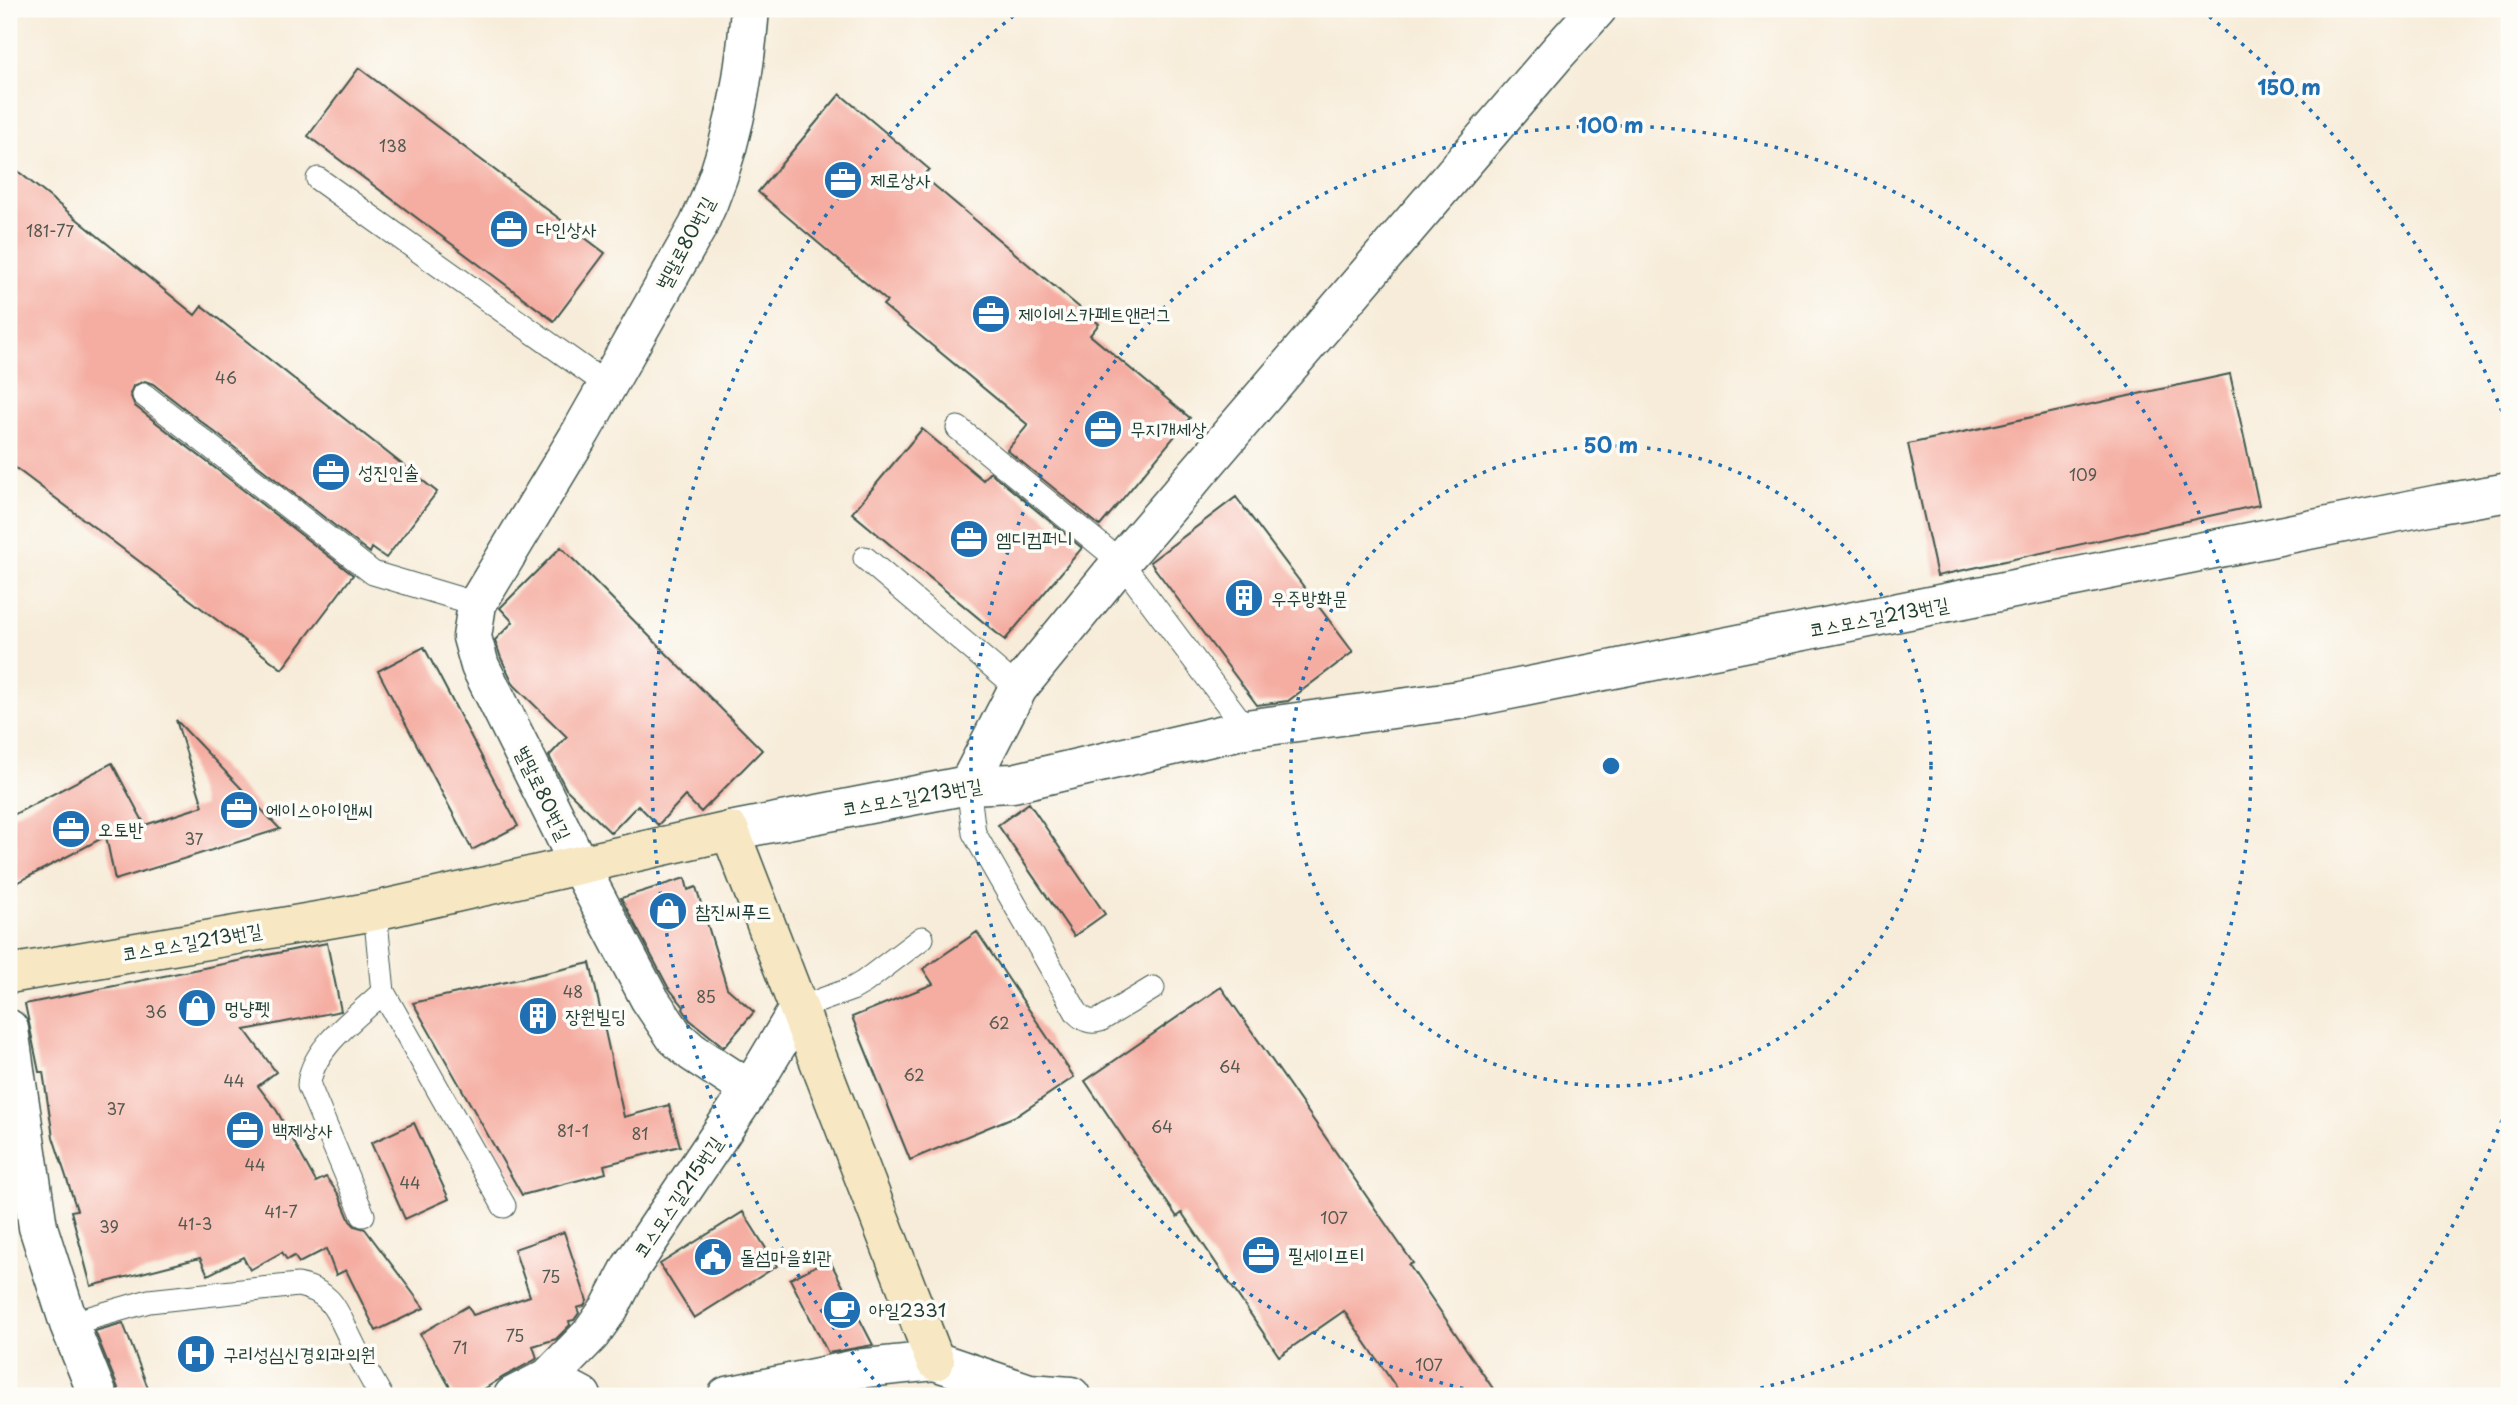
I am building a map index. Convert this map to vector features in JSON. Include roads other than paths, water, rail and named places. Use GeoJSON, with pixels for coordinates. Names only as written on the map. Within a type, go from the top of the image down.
{"type":"FeatureCollection","features":[{"type":"Feature","properties":{"kind":"street","name":"벌말로80번길"},"geometry":{"type":"LineString","coordinates":[[578,863],[481,666],[472,637],[477,604],[607,385],[710,201],[729,145],[742,85],[750,9]]}},
{"type":"Feature","properties":{"kind":"street"},"geometry":{"type":"LineString","coordinates":[[968,785],[1018,688],[1121,562],[1597,9]]}},
{"type":"Feature","properties":{"kind":"street","name":"코스모스길213번길"},"geometry":{"type":"LineString","coordinates":[[9,974],[376,911],[578,863],[730,831],[968,785],[1013,783],[1246,729],[1459,700],[2439,503],[2509,492]]}},
{"type":"Feature","properties":{"kind":"street"},"geometry":{"type":"LineString","coordinates":[[730,831],[948,1396]]}},
{"type":"Feature","properties":{"kind":"street"},"geometry":{"type":"LineString","coordinates":[[578,863],[649,998],[676,1037],[705,1062],[750,1090]]}},
{"type":"Feature","properties":{"kind":"street","name":"코스모스길215번길"},"geometry":{"type":"LineString","coordinates":[[513,1396],[548,1378],[591,1334],[610,1307],[631,1267],[750,1090],[799,1008]]}},
{"type":"Feature","properties":{"kind":"street"},"geometry":{"type":"LineString","coordinates":[[9,1029],[38,1227],[69,1324],[98,1396]]}},
{"type":"Feature","properties":{"kind":"street"},"geometry":{"type":"LineString","coordinates":[[727,1396],[856,1369],[935,1361],[1030,1393],[1071,1396]]}},
{"type":"Feature","properties":{"kind":"street"},"geometry":{"type":"LineString","coordinates":[[548,1378],[582,1396]]}},
{"type":"Feature","properties":{"kind":"lane"},"geometry":{"type":"LineString","coordinates":[[318,179],[607,385]]}},
{"type":"Feature","properties":{"kind":"lane"},"geometry":{"type":"LineString","coordinates":[[144,395],[373,573],[477,604]]}},
{"type":"Feature","properties":{"kind":"lane"},"geometry":{"type":"LineString","coordinates":[[958,428],[1121,562],[1246,729]]}},
{"type":"Feature","properties":{"kind":"lane"},"geometry":{"type":"LineString","coordinates":[[866,558],[1018,688]]}},
{"type":"Feature","properties":{"kind":"lane"},"geometry":{"type":"LineString","coordinates":[[968,785],[974,833],[1077,1013],[1083,1019],[1093,1022],[1100,1020],[1153,988]]}},
{"type":"Feature","properties":{"kind":"lane"},"geometry":{"type":"LineString","coordinates":[[376,911],[383,992],[504,1206]]}},
{"type":"Feature","properties":{"kind":"lane"},"geometry":{"type":"LineString","coordinates":[[799,1008],[864,982],[922,938]]}},
{"type":"Feature","properties":{"kind":"lane"},"geometry":{"type":"LineString","coordinates":[[363,1216],[309,1086],[312,1065],[321,1053],[383,992]]}},
{"type":"Feature","properties":{"kind":"lane"},"geometry":{"type":"LineString","coordinates":[[69,1324],[149,1301],[298,1285],[312,1288],[326,1297],[338,1311],[351,1342],[381,1396]]}},
{"type":"Feature","properties":{"kind":"place","name":"제로상사"},"geometry":{"type":"Point","coordinates":[843,180]}},
{"type":"Feature","properties":{"kind":"place","name":"다인상사"},"geometry":{"type":"Point","coordinates":[509,229]}},
{"type":"Feature","properties":{"kind":"place","name":"제이에스카페트앤러그"},"geometry":{"type":"Point","coordinates":[991,314]}},
{"type":"Feature","properties":{"kind":"place","name":"무지개세상"},"geometry":{"type":"Point","coordinates":[1103,429]}},
{"type":"Feature","properties":{"kind":"place","name":"성진인솔"},"geometry":{"type":"Point","coordinates":[331,472]}},
{"type":"Feature","properties":{"kind":"place","name":"엠디컴퍼니"},"geometry":{"type":"Point","coordinates":[969,539]}},
{"type":"Feature","properties":{"kind":"place","name":"우주방화문"},"geometry":{"type":"Point","coordinates":[1244,598]}},
{"type":"Feature","properties":{"kind":"place","name":"에이스아이앤씨"},"geometry":{"type":"Point","coordinates":[239,810]}},
{"type":"Feature","properties":{"kind":"place","name":"오토반"},"geometry":{"type":"Point","coordinates":[71,829]}},
{"type":"Feature","properties":{"kind":"place","name":"참진씨푸드"},"geometry":{"type":"Point","coordinates":[668,911]}},
{"type":"Feature","properties":{"kind":"place","name":"멍냥펫"},"geometry":{"type":"Point","coordinates":[197,1008]}},
{"type":"Feature","properties":{"kind":"place","name":"장원빌딩"},"geometry":{"type":"Point","coordinates":[538,1016]}},
{"type":"Feature","properties":{"kind":"place","name":"백제상사"},"geometry":{"type":"Point","coordinates":[245,1130]}},
{"type":"Feature","properties":{"kind":"place","name":"필세이프티"},"geometry":{"type":"Point","coordinates":[1261,1255]}},
{"type":"Feature","properties":{"kind":"place","name":"돌섬마을회관"},"geometry":{"type":"Point","coordinates":[713,1257]}},
{"type":"Feature","properties":{"kind":"place","name":"아일2331"},"geometry":{"type":"Point","coordinates":[842,1310]}},
{"type":"Feature","properties":{"kind":"place","name":"구리성심신경외과의원"},"geometry":{"type":"Point","coordinates":[196,1354]}}]}
